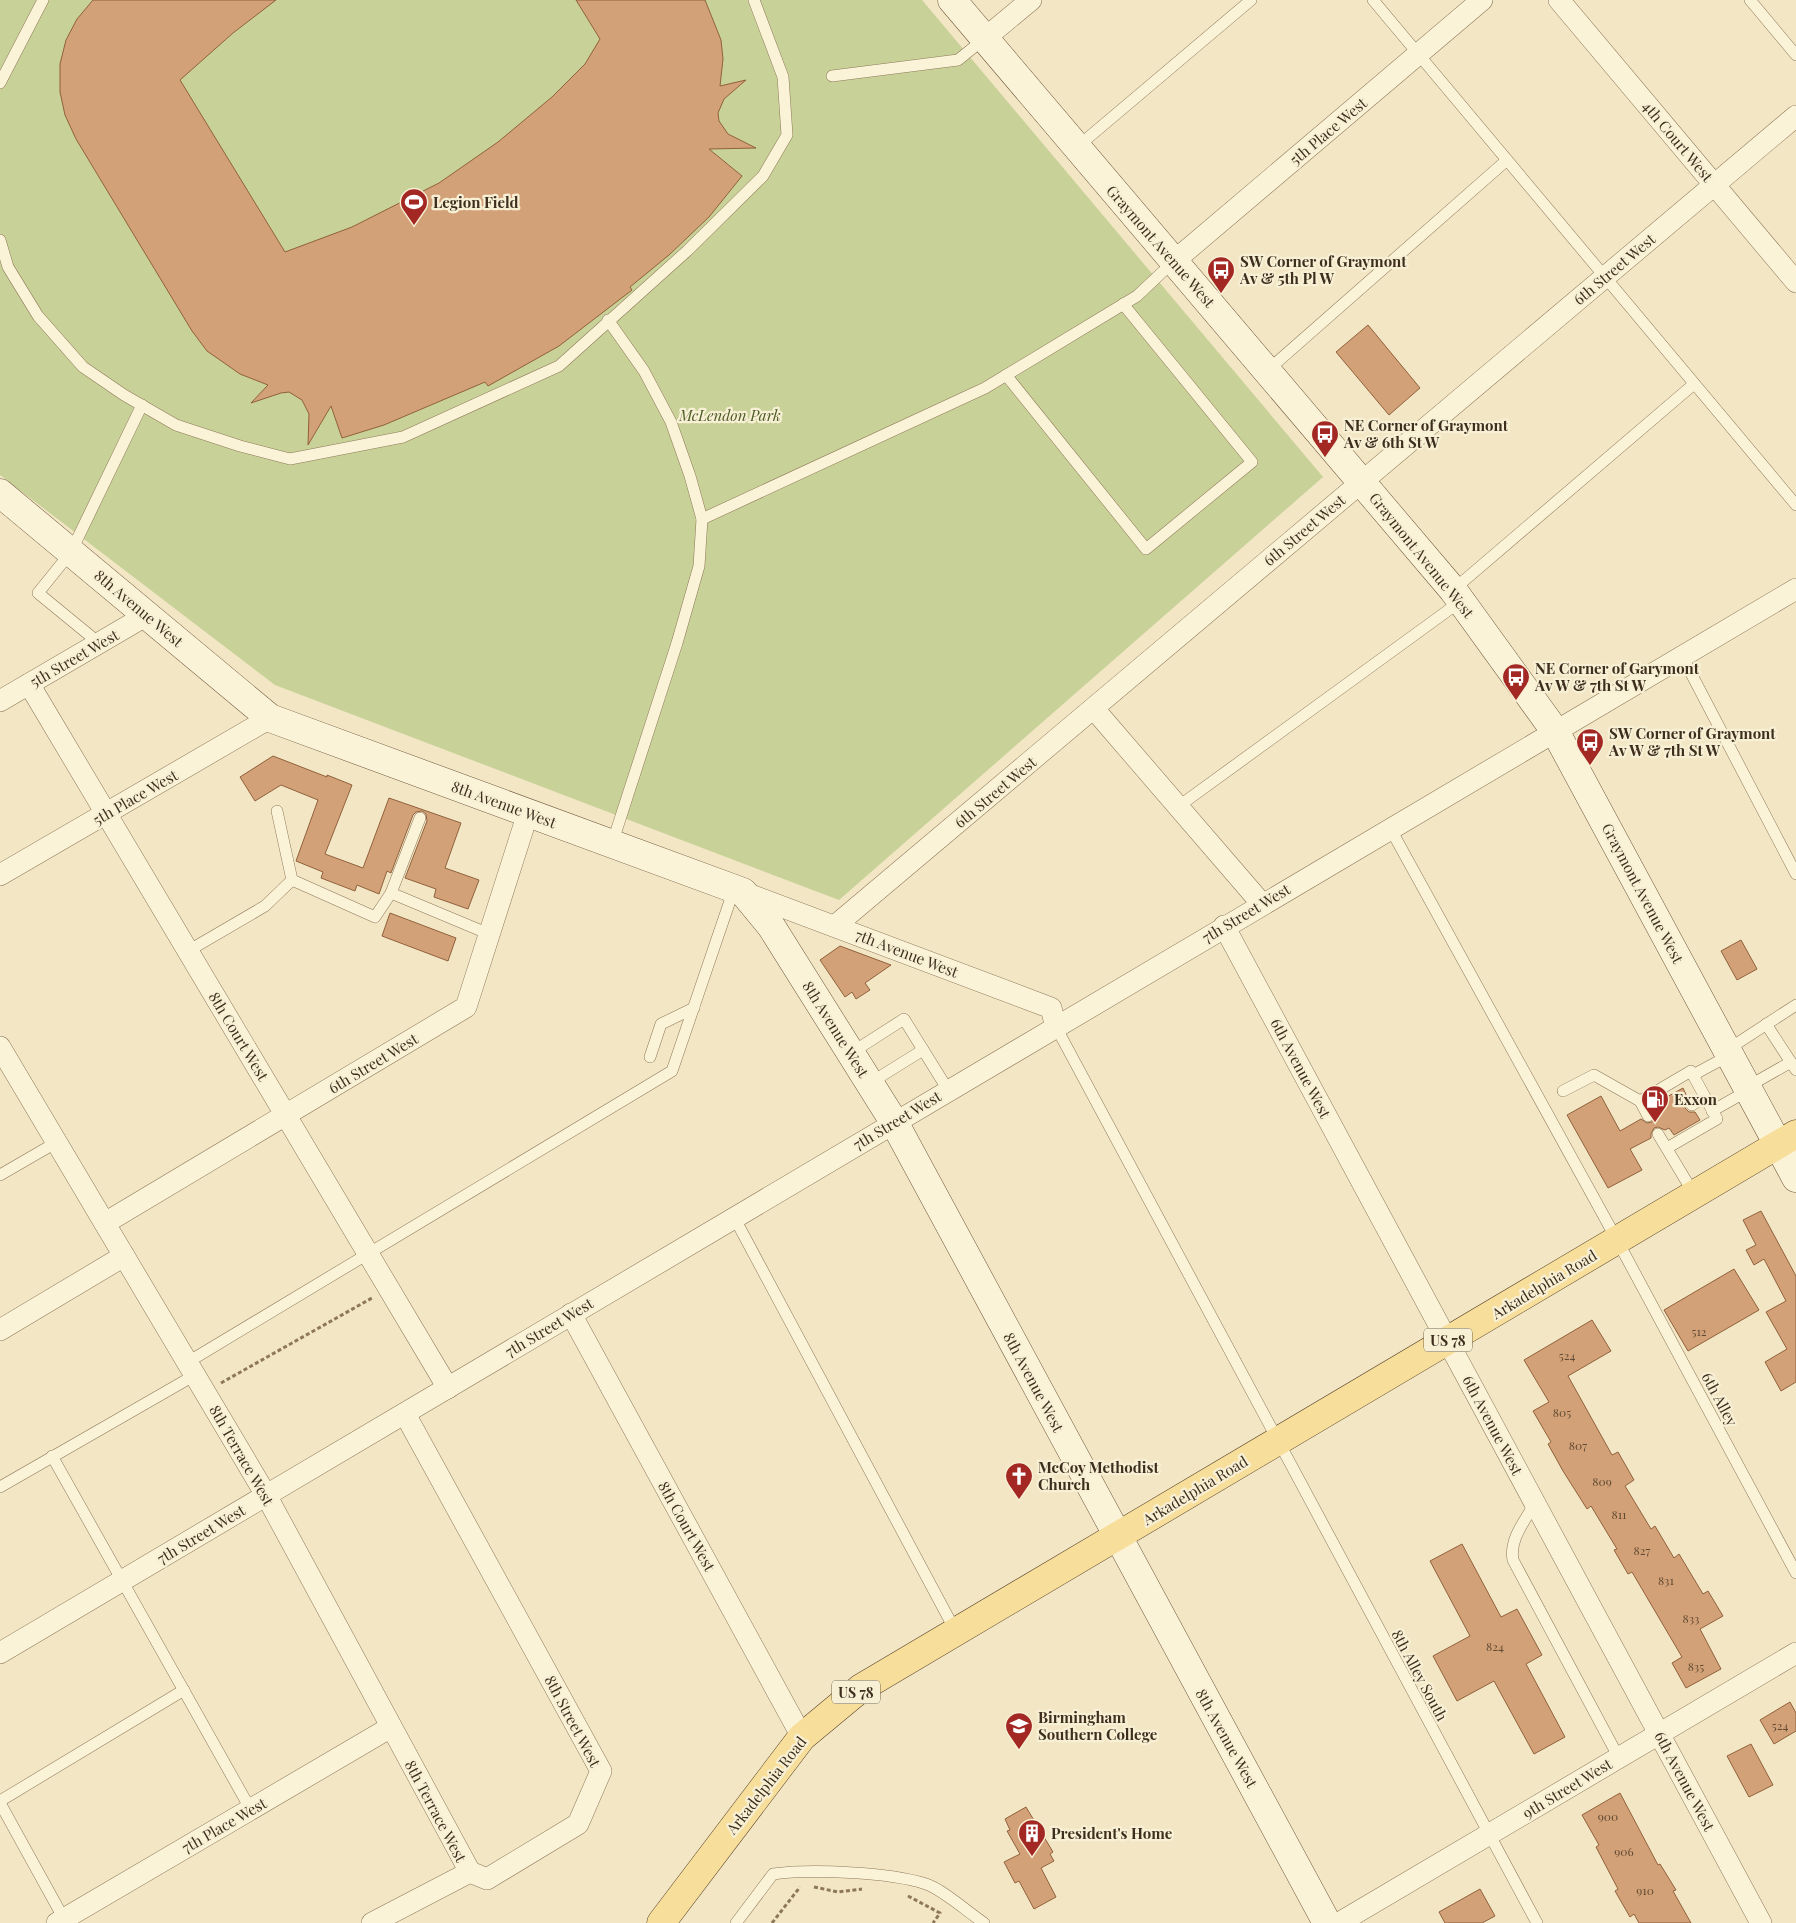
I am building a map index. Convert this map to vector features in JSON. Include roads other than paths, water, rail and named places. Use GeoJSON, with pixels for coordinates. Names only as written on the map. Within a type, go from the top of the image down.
{"type":"FeatureCollection","features":[{"type":"Feature","properties":{"kind":"main road","name":"Graymont Avenue West"},"geometry":{"type":"LineString","coordinates":[[952,0],[1457,595],[1555,731],[1748,1089],[1787,1140],[1796,1178]]}},
{"type":"Feature","properties":{"kind":"main road","name":"8th Avenue West"},"geometry":{"type":"LineString","coordinates":[[0,493],[270,718],[739,891],[771,926],[894,1122],[1327,1923]]}},
{"type":"Feature","properties":{"kind":"main road","name":"Arkadelphia Road"},"geometry":{"type":"LineString","coordinates":[[661,1923],[802,1737],[861,1688],[1787,1140]]}},
{"type":"Feature","properties":{"kind":"street"},"geometry":{"type":"LineString","coordinates":[[984,39],[1030,0]]}},
{"type":"Feature","properties":{"kind":"street","name":"5th Place West"},"geometry":{"type":"LineString","coordinates":[[1173,262],[1482,0]]}},
{"type":"Feature","properties":{"kind":"street","name":"4th Court West"},"geometry":{"type":"LineString","coordinates":[[1559,0],[1796,282]]}},
{"type":"Feature","properties":{"kind":"street","name":"6th Street West"},"geometry":{"type":"LineString","coordinates":[[836,925],[1796,116]]}},
{"type":"Feature","properties":{"kind":"street","name":"7th Street West"},"geometry":{"type":"LineString","coordinates":[[0,1653],[1224,926],[1796,589]]}},
{"type":"Feature","properties":{"kind":"street","name":"5th Street West"},"geometry":{"type":"LineString","coordinates":[[0,701],[147,615]]}},
{"type":"Feature","properties":{"kind":"street","name":"8th Court West"},"geometry":{"type":"LineString","coordinates":[[29,684],[448,1388]]}},
{"type":"Feature","properties":{"kind":"street"},"geometry":{"type":"LineString","coordinates":[[1094,709],[1180,806],[1262,904]]}},
{"type":"Feature","properties":{"kind":"street","name":"5th Place West"},"geometry":{"type":"LineString","coordinates":[[0,875],[270,718]]}},
{"type":"Feature","properties":{"kind":"street","name":"6th Street West"},"geometry":{"type":"LineString","coordinates":[[105,1223],[466,1008],[528,813]]}},
{"type":"Feature","properties":{"kind":"street","name":"7th Avenue West"},"geometry":{"type":"LineString","coordinates":[[739,891],[836,925],[1052,1008],[1056,1027]]}},
{"type":"Feature","properties":{"kind":"street","name":"6th Avenue West"},"geometry":{"type":"LineString","coordinates":[[1224,926],[1761,1923]]}},
{"type":"Feature","properties":{"kind":"street","name":"8th Terrace West"},"geometry":{"type":"LineString","coordinates":[[0,1047],[266,1495],[470,1872]]}},
{"type":"Feature","properties":{"kind":"street"},"geometry":{"type":"LineString","coordinates":[[0,1330],[124,1256]]}},
{"type":"Feature","properties":{"kind":"street","name":"8th Court West"},"geometry":{"type":"LineString","coordinates":[[571,1314],[802,1737]]}},
{"type":"Feature","properties":{"kind":"street","name":"8th Street West"},"geometry":{"type":"LineString","coordinates":[[405,1414],[601,1771],[578,1824],[487,1879],[470,1872]]}},
{"type":"Feature","properties":{"kind":"street","name":"9th Street West"},"geometry":{"type":"LineString","coordinates":[[1339,1923],[1796,1653]]}},
{"type":"Feature","properties":{"kind":"street","name":"7th Place West"},"geometry":{"type":"LineString","coordinates":[[60,1921],[391,1727]]}},
{"type":"Feature","properties":{"kind":"street"},"geometry":{"type":"LineString","coordinates":[[372,1923],[470,1872]]}},
{"type":"Feature","properties":{"kind":"lane"},"geometry":{"type":"LineString","coordinates":[[0,83],[43,0]]}},
{"type":"Feature","properties":{"kind":"lane"},"geometry":{"type":"LineString","coordinates":[[0,240],[8,267],[38,316],[83,367],[176,425],[240,446],[290,459],[403,437],[559,366],[687,251],[763,176],[787,135],[784,77],[754,0]]}},
{"type":"Feature","properties":{"kind":"lane"},"geometry":{"type":"LineString","coordinates":[[1076,148],[1251,0]]}},
{"type":"Feature","properties":{"kind":"lane"},"geometry":{"type":"LineString","coordinates":[[1373,0],[1796,505]]}},
{"type":"Feature","properties":{"kind":"lane"},"geometry":{"type":"LineString","coordinates":[[1750,0],[1796,55]]}},
{"type":"Feature","properties":{"kind":"lane"},"geometry":{"type":"LineString","coordinates":[[832,76],[958,60],[984,39]]}},
{"type":"Feature","properties":{"kind":"lane"},"geometry":{"type":"LineString","coordinates":[[1268,370],[1507,160]]}},
{"type":"Feature","properties":{"kind":"lane"},"geometry":{"type":"LineString","coordinates":[[702,519],[985,388],[1137,296],[1173,262]]}},
{"type":"Feature","properties":{"kind":"lane"},"geometry":{"type":"LineString","coordinates":[[1006,375],[1146,549],[1252,462],[1124,304]]}},
{"type":"Feature","properties":{"kind":"lane"},"geometry":{"type":"LineString","coordinates":[[608,320],[644,371],[671,422],[702,519],[699,566],[677,643],[612,844]]}},
{"type":"Feature","properties":{"kind":"lane"},"geometry":{"type":"LineString","coordinates":[[1180,806],[1457,595],[1694,384]]}},
{"type":"Feature","properties":{"kind":"lane"},"geometry":{"type":"LineString","coordinates":[[100,643],[38,593],[72,552],[142,405]]}},
{"type":"Feature","properties":{"kind":"lane"},"geometry":{"type":"LineString","coordinates":[[1682,656],[1796,874]]}},
{"type":"Feature","properties":{"kind":"lane"},"geometry":{"type":"LineString","coordinates":[[277,811],[292,880]]}},
{"type":"Feature","properties":{"kind":"lane"},"geometry":{"type":"LineString","coordinates":[[292,880],[375,917],[391,893],[420,818]]}},
{"type":"Feature","properties":{"kind":"lane","name":"6th Alley"},"geometry":{"type":"LineString","coordinates":[[1390,828],[1617,1240],[1796,1573]]}},
{"type":"Feature","properties":{"kind":"lane"},"geometry":{"type":"LineString","coordinates":[[188,951],[265,906],[292,880]]}},
{"type":"Feature","properties":{"kind":"lane"},"geometry":{"type":"LineString","coordinates":[[0,1487],[196,1376],[368,1255],[672,1071],[739,891]]}},
{"type":"Feature","properties":{"kind":"lane"},"geometry":{"type":"LineString","coordinates":[[391,893],[489,934]]}},
{"type":"Feature","properties":{"kind":"lane"},"geometry":{"type":"LineString","coordinates":[[1694,1075],[1796,1005]]}},
{"type":"Feature","properties":{"kind":"lane"},"geometry":{"type":"LineString","coordinates":[[650,1057],[661,1024],[694,1008]]}},
{"type":"Feature","properties":{"kind":"lane"},"geometry":{"type":"LineString","coordinates":[[851,1053],[904,1019],[948,1090]]}},
{"type":"Feature","properties":{"kind":"lane"},"geometry":{"type":"LineString","coordinates":[[1712,1110],[1794,1066],[1766,1024]]}},
{"type":"Feature","properties":{"kind":"lane","name":"8th Alley South"},"geometry":{"type":"LineString","coordinates":[[1056,1027],[1537,1923]]}},
{"type":"Feature","properties":{"kind":"lane"},"geometry":{"type":"LineString","coordinates":[[870,1083],[923,1050]]}},
{"type":"Feature","properties":{"kind":"lane"},"geometry":{"type":"LineString","coordinates":[[1640,1101],[1691,1071],[1694,1075],[1717,1118],[1667,1148]]}},
{"type":"Feature","properties":{"kind":"lane"},"geometry":{"type":"LineString","coordinates":[[1563,1091],[1594,1075],[1640,1101],[1648,1116]]}},
{"type":"Feature","properties":{"kind":"lane"},"geometry":{"type":"LineString","coordinates":[[1692,1105],[1705,1097]]}},
{"type":"Feature","properties":{"kind":"lane"},"geometry":{"type":"LineString","coordinates":[[1658,1134],[1694,1194]]}},
{"type":"Feature","properties":{"kind":"lane"},"geometry":{"type":"LineString","coordinates":[[0,1176],[56,1142]]}},
{"type":"Feature","properties":{"kind":"lane"},"geometry":{"type":"LineString","coordinates":[[734,1217],[956,1632]]}},
{"type":"Feature","properties":{"kind":"lane"},"geometry":{"type":"LineString","coordinates":[[52,1456],[251,1810]]}},
{"type":"Feature","properties":{"kind":"lane"},"geometry":{"type":"LineString","coordinates":[[1535,1503],[1515,1538],[1511,1550],[1513,1560],[1619,1758]]}},
{"type":"Feature","properties":{"kind":"lane"},"geometry":{"type":"LineString","coordinates":[[60,1921],[0,1802],[184,1690]]}},
{"type":"Feature","properties":{"kind":"lane"},"geometry":{"type":"LineString","coordinates":[[736,1923],[773,1874],[789,1872],[847,1873],[928,1884],[984,1923]]}},
{"type":"Feature","properties":{"kind":"place","name":"Legion Field"},"geometry":{"type":"Point","coordinates":[414,226]}},
{"type":"Feature","properties":{"kind":"place","name":"SW Corner of Graymont Av & 5th Pl W"},"geometry":{"type":"Point","coordinates":[1221,294]}},
{"type":"Feature","properties":{"kind":"place","name":"NE Corner of Graymont Av & 6th St W"},"geometry":{"type":"Point","coordinates":[1325,458]}},
{"type":"Feature","properties":{"kind":"place","name":"NE Corner of Garymont Av W & 7th St W"},"geometry":{"type":"Point","coordinates":[1516,701]}},
{"type":"Feature","properties":{"kind":"place","name":"SW Corner of Graymont Av W & 7th St W"},"geometry":{"type":"Point","coordinates":[1590,766]}},
{"type":"Feature","properties":{"kind":"place","name":"Exxon"},"geometry":{"type":"Point","coordinates":[1655,1123]}},
{"type":"Feature","properties":{"kind":"place","name":"McCoy Methodist Church"},"geometry":{"type":"Point","coordinates":[1019,1500]}},
{"type":"Feature","properties":{"kind":"place","name":"Birmingham Southern College"},"geometry":{"type":"Point","coordinates":[1019,1750]}},
{"type":"Feature","properties":{"kind":"place","name":"President's Home"},"geometry":{"type":"Point","coordinates":[1032,1857]}},
{"type":"Feature","properties":{"kind":"park label","name":"McLendon Park"},"geometry":{"type":"Point","coordinates":[730,415]}}]}
